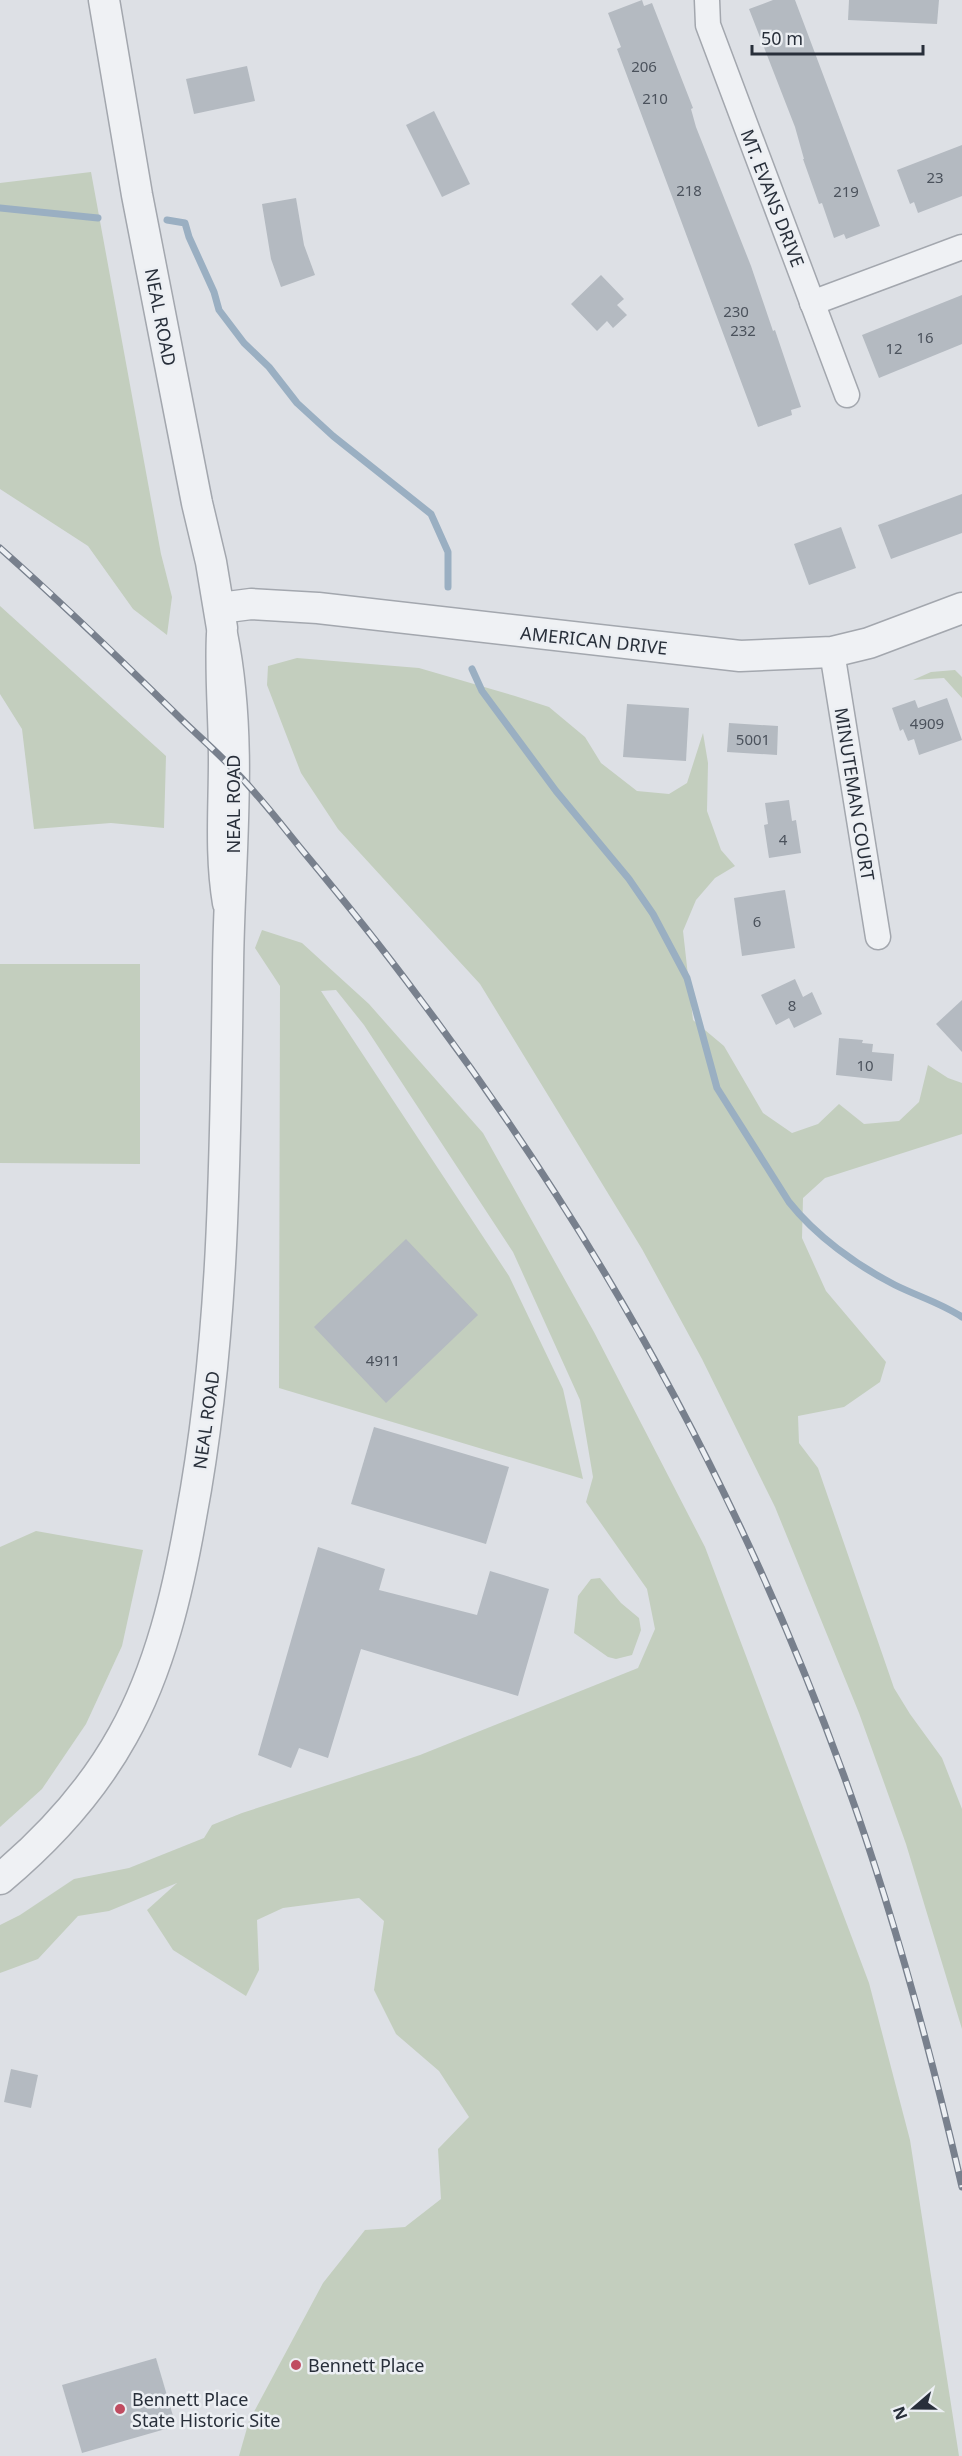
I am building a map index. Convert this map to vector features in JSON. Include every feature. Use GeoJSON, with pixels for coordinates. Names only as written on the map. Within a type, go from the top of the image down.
{"type":"FeatureCollection","features":[{"type":"Feature","properties":{"kind":"street","name":"NEAL ROAD"},"geometry":{"type":"LineString","coordinates":[[0,1879],[41,1843],[90,1786],[122,1736],[153,1668],[169,1619],[186,1548],[209,1413],[218,1318],[226,1069],[228,903],[232,874],[233,758],[230,671],[146,239],[104,0]]}},
{"type":"Feature","properties":{"kind":"street","name":"MT. EVANS DRIVE"},"geometry":{"type":"LineString","coordinates":[[707,0],[708,24],[847,395]]}},
{"type":"Feature","properties":{"kind":"street"},"geometry":{"type":"LineString","coordinates":[[812,303],[962,247]]}},
{"type":"Feature","properties":{"kind":"street","name":"AMERICAN DRIVE"},"geometry":{"type":"LineString","coordinates":[[221,621],[251,604],[318,608],[740,656],[832,652],[869,643],[962,608]]}},
{"type":"Feature","properties":{"kind":"street","name":"MINUTEMAN COURT"},"geometry":{"type":"LineString","coordinates":[[832,652],[878,937]]}},
{"type":"Feature","properties":{"kind":"green space"},"geometry":{"type":"Polygon","coordinates":[[[91,172],[161,554],[172,597],[167,635],[133,609],[88,546],[0,489],[0,183],[91,172]]]}},
{"type":"Feature","properties":{"kind":"green space"},"geometry":{"type":"Polygon","coordinates":[[[0,606],[166,756],[164,828],[111,823],[34,829],[22,729],[0,694],[0,606]]]}},
{"type":"Feature","properties":{"kind":"green space"},"geometry":{"type":"Polygon","coordinates":[[[297,658],[419,668],[549,707],[585,737],[601,763],[637,791],[669,794],[687,783],[703,733],[708,763],[707,811],[721,850],[735,866],[715,878],[696,900],[683,931],[693,1020],[724,1046],[763,1113],[792,1133],[818,1124],[839,1104],[864,1124],[899,1121],[919,1102],[928,1065],[948,1078],[962,1083],[962,1134],[825,1178],[803,1198],[802,1238],[826,1291],[886,1362],[880,1382],[844,1407],[798,1416],[799,1443],[818,1468],[894,1688],[942,1758],[962,1809],[962,2029],[906,1844],[859,1713],[775,1507],[702,1359],[642,1249],[480,984],[338,829],[301,773],[267,685],[268,666],[297,658]]]}},
{"type":"Feature","properties":{"kind":"green space"},"geometry":{"type":"Polygon","coordinates":[[[955,670],[962,677],[962,698],[944,678],[913,680],[931,672],[955,670]]]}},
{"type":"Feature","properties":{"kind":"green space"},"geometry":{"type":"Polygon","coordinates":[[[262,930],[302,943],[369,1004],[483,1133],[594,1332],[705,1547],[869,1983],[910,2140],[959,2456],[239,2456],[249,2421],[323,2283],[365,2230],[405,2227],[441,2199],[438,2149],[469,2117],[439,2071],[396,2034],[374,1990],[384,1921],[359,1898],[283,1908],[257,1920],[259,1970],[246,1996],[173,1950],[147,1910],[177,1883],[109,1911],[78,1916],[38,1959],[0,1973],[0,1925],[20,1915],[74,1879],[129,1868],[204,1838],[212,1825],[242,1813],[420,1755],[638,1668],[655,1629],[647,1589],[586,1502],[593,1477],[580,1400],[513,1252],[364,1025],[336,990],[321,991],[509,1276],[563,1389],[583,1479],[279,1388],[280,986],[255,948],[262,930]]]}},
{"type":"Feature","properties":{"kind":"green space"},"geometry":{"type":"Polygon","coordinates":[[[0,964],[140,964],[140,1164],[0,1163],[0,964]]]}},
{"type":"Feature","properties":{"kind":"green space"},"geometry":{"type":"Polygon","coordinates":[[[36,1531],[143,1550],[122,1646],[86,1724],[42,1789],[0,1827],[0,1547],[36,1531]]]}},
{"type":"Feature","properties":{"kind":"green space"},"geometry":{"type":"Polygon","coordinates":[[[600,1578],[621,1603],[639,1618],[641,1630],[632,1655],[616,1659],[608,1657],[574,1633],[578,1596],[591,1579],[600,1578]]]}},
{"type":"Feature","properties":{"kind":"building"},"geometry":{"type":"Polygon","coordinates":[[[642,0],[644,6],[652,3],[693,108],[691,109],[696,127],[751,266],[773,331],[775,330],[801,407],[791,410],[792,415],[758,427],[617,49],[621,47],[608,13],[642,0]]]}},
{"type":"Feature","properties":{"kind":"building"},"geometry":{"type":"Polygon","coordinates":[[[773,0],[795,0],[880,226],[846,239],[844,234],[834,238],[822,203],[819,204],[803,159],[795,127],[749,9],[773,0]]]}},
{"type":"Feature","properties":{"kind":"building"},"geometry":{"type":"Polygon","coordinates":[[[849,0],[939,0],[937,24],[848,20],[849,0]]]}},
{"type":"Feature","properties":{"kind":"building"},"geometry":{"type":"Polygon","coordinates":[[[247,66],[255,101],[194,114],[186,79],[247,66]]]}},
{"type":"Feature","properties":{"kind":"building"},"geometry":{"type":"Polygon","coordinates":[[[434,111],[470,184],[442,197],[406,125],[434,111]]]}},
{"type":"Feature","properties":{"kind":"building"},"geometry":{"type":"Polygon","coordinates":[[[962,145],[962,196],[918,213],[914,202],[910,204],[897,170],[962,145]]]}},
{"type":"Feature","properties":{"kind":"building"},"geometry":{"type":"Polygon","coordinates":[[[296,198],[304,245],[315,275],[281,287],[271,259],[262,204],[296,198]]]}},
{"type":"Feature","properties":{"kind":"building"},"geometry":{"type":"Polygon","coordinates":[[[601,275],[624,299],[617,305],[627,315],[613,328],[607,321],[597,331],[571,304],[601,275]]]}},
{"type":"Feature","properties":{"kind":"building"},"geometry":{"type":"Polygon","coordinates":[[[962,295],[962,344],[879,378],[862,335],[962,295]]]}},
{"type":"Feature","properties":{"kind":"building"},"geometry":{"type":"Polygon","coordinates":[[[962,494],[962,533],[891,559],[878,525],[962,494]]]}},
{"type":"Feature","properties":{"kind":"building"},"geometry":{"type":"Polygon","coordinates":[[[841,527],[856,568],[809,585],[794,544],[841,527]]]}},
{"type":"Feature","properties":{"kind":"building"},"geometry":{"type":"Polygon","coordinates":[[[947,698],[962,740],[919,755],[914,739],[908,741],[903,729],[900,731],[892,708],[915,700],[918,708],[947,698]]]}},
{"type":"Feature","properties":{"kind":"building"},"geometry":{"type":"Polygon","coordinates":[[[627,704],[689,708],[686,761],[623,757],[627,704]]]}},
{"type":"Feature","properties":{"kind":"building"},"geometry":{"type":"Polygon","coordinates":[[[729,723],[778,726],[777,755],[727,752],[729,723]]]}},
{"type":"Feature","properties":{"kind":"building"},"geometry":{"type":"Polygon","coordinates":[[[789,800],[792,821],[796,820],[801,853],[769,858],[764,825],[768,824],[765,803],[789,800]]]}},
{"type":"Feature","properties":{"kind":"building"},"geometry":{"type":"Polygon","coordinates":[[[785,890],[795,948],[742,956],[734,898],[785,890]]]}},
{"type":"Feature","properties":{"kind":"building"},"geometry":{"type":"Polygon","coordinates":[[[795,979],[803,997],[812,992],[822,1014],[794,1028],[789,1018],[776,1025],[761,995],[795,979]]]}},
{"type":"Feature","properties":{"kind":"building"},"geometry":{"type":"Polygon","coordinates":[[[962,1000],[962,1052],[936,1024],[962,1000]]]}},
{"type":"Feature","properties":{"kind":"building"},"geometry":{"type":"Polygon","coordinates":[[[839,1038],[863,1040],[862,1043],[873,1044],[872,1052],[894,1054],[892,1081],[836,1075],[839,1038]]]}},
{"type":"Feature","properties":{"kind":"building"},"geometry":{"type":"Polygon","coordinates":[[[406,1239],[478,1315],[386,1403],[314,1327],[406,1239]]]}},
{"type":"Feature","properties":{"kind":"building"},"geometry":{"type":"Polygon","coordinates":[[[374,1427],[509,1467],[486,1544],[351,1504],[374,1427]]]}},
{"type":"Feature","properties":{"kind":"building"},"geometry":{"type":"Polygon","coordinates":[[[318,1547],[385,1569],[379,1590],[477,1615],[490,1571],[549,1589],[518,1696],[361,1649],[328,1758],[299,1748],[291,1768],[258,1755],[318,1547]]]}},
{"type":"Feature","properties":{"kind":"building"},"geometry":{"type":"Polygon","coordinates":[[[11,2069],[38,2075],[31,2108],[4,2102],[11,2069]]]}},
{"type":"Feature","properties":{"kind":"building","name":"Bennett Place State Historic Site"},"geometry":{"type":"Polygon","coordinates":[[[156,2358],[176,2426],[82,2453],[62,2385],[156,2358]]]}},
{"type":"Feature","properties":{"kind":"waterway"},"geometry":{"type":"LineString","coordinates":[[0,208],[98,218]]}},
{"type":"Feature","properties":{"kind":"waterway"},"geometry":{"type":"LineString","coordinates":[[167,220],[185,223],[214,292],[219,310],[244,343],[269,367],[297,403],[333,436],[431,514],[448,552],[448,587]]}},
{"type":"Feature","properties":{"kind":"waterway"},"geometry":{"type":"LineString","coordinates":[[472,669],[482,691],[556,791],[629,879],[653,914],[687,978],[717,1088],[789,1202],[824,1238],[851,1259],[895,1285],[962,1317]]}},
{"type":"Feature","properties":{"kind":"railway"},"geometry":{"type":"LineString","coordinates":[[0,548],[90,630],[219,755],[269,809],[389,958],[483,1085],[545,1178],[604,1273],[660,1369],[712,1468],[760,1569],[804,1672],[844,1776],[879,1878],[924,2031],[962,2187]]}},
{"type":"Feature","properties":{"kind":"place","name":"Bennett Place"},"geometry":{"type":"Point","coordinates":[296,2365]}},
{"type":"Feature","properties":{"kind":"place","name":"Bennett Place State Historic Site"},"geometry":{"type":"Point","coordinates":[120,2409]}}]}
